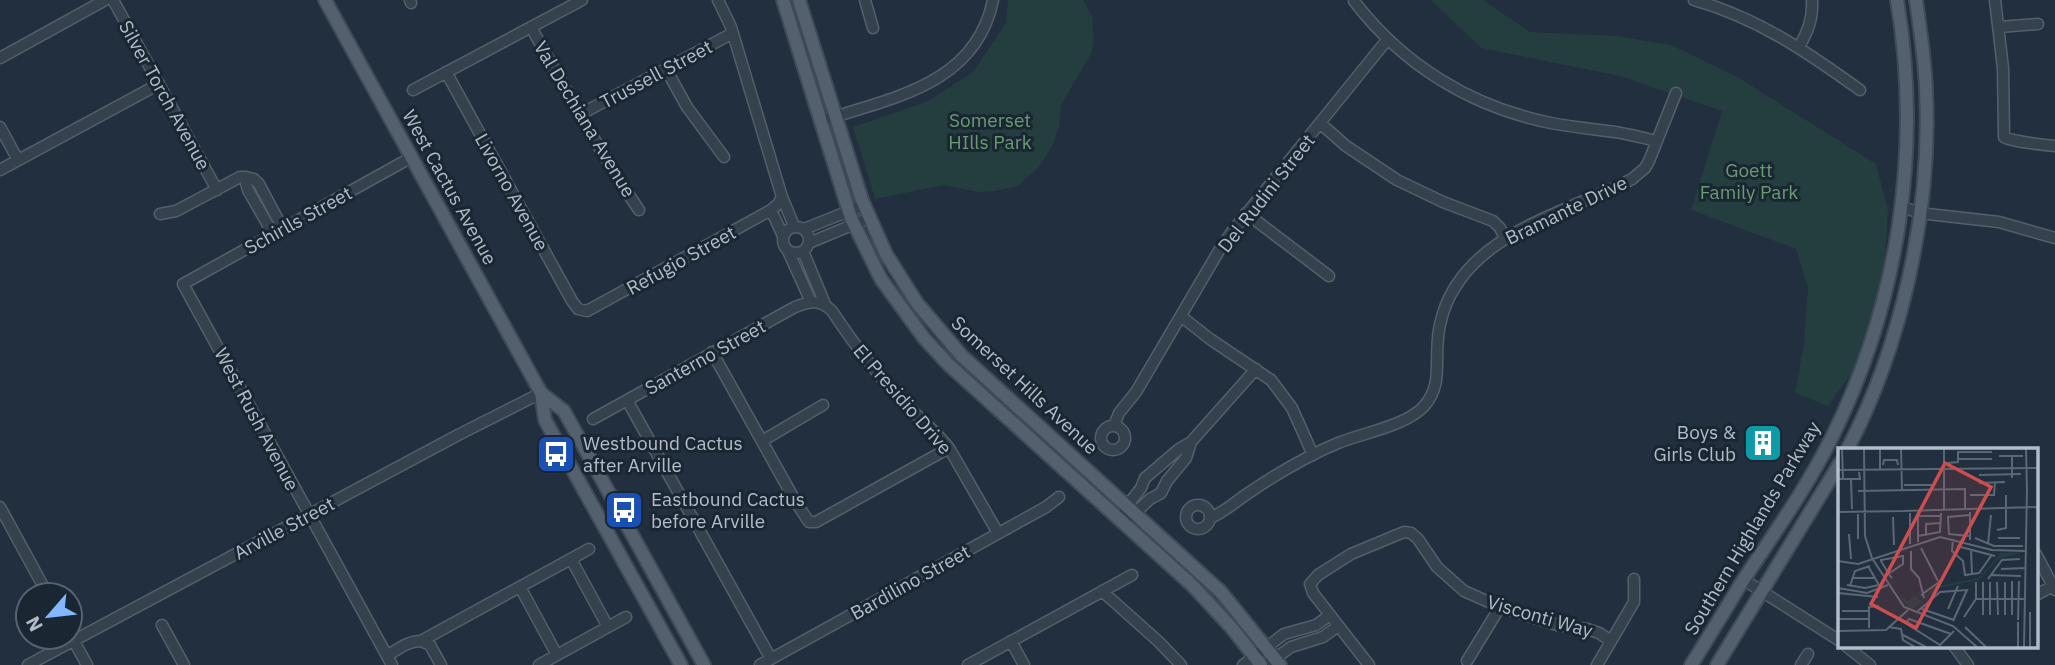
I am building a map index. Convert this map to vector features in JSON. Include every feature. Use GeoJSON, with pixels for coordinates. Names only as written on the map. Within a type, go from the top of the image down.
{"type":"FeatureCollection","features":[{"type":"Feature","properties":{"kind":"main road","name":"West Cactus Avenue"},"geometry":{"type":"LineString","coordinates":[[325,0],[541,393],[545,420],[681,665]]}},
{"type":"Feature","properties":{"kind":"main road","name":"Somerset Hills Avenue"},"geometry":{"type":"LineString","coordinates":[[783,0],[849,211],[881,279],[933,348],[960,376],[1214,607],[1267,662]]}},
{"type":"Feature","properties":{"kind":"main road","name":"Somerset Hills Avenue"},"geometry":{"type":"LineString","coordinates":[[799,0],[864,205],[901,281],[948,341],[1221,592],[1266,647],[1267,662]]}},
{"type":"Feature","properties":{"kind":"main road","name":"Southern Highlands Parkway"},"geometry":{"type":"LineString","coordinates":[[1691,665],[1806,484],[1832,436],[1867,353],[1884,296],[1901,206],[1906,157],[1904,49],[1897,0]]}},
{"type":"Feature","properties":{"kind":"main road"},"geometry":{"type":"LineString","coordinates":[[1848,448],[1883,367],[1896,328],[1910,272],[1919,213],[1927,118],[1924,60],[1916,0]]}},
{"type":"Feature","properties":{"kind":"main road","name":"West Cactus Avenue"},"geometry":{"type":"LineString","coordinates":[[541,393],[564,411],[704,665]]}},
{"type":"Feature","properties":{"kind":"main road"},"geometry":{"type":"LineString","coordinates":[[1717,665],[1838,466]]}},
{"type":"Feature","properties":{"kind":"street"},"geometry":{"type":"LineString","coordinates":[[0,58],[105,0]]}},
{"type":"Feature","properties":{"kind":"street","name":"Silver Torch Avenue"},"geometry":{"type":"LineString","coordinates":[[113,0],[217,190]]}},
{"type":"Feature","properties":{"kind":"street"},"geometry":{"type":"LineString","coordinates":[[413,89],[582,0]]}},
{"type":"Feature","properties":{"kind":"street"},"geometry":{"type":"LineString","coordinates":[[718,0],[733,33],[777,204],[783,244],[788,251],[797,253],[869,218]]}},
{"type":"Feature","properties":{"kind":"street"},"geometry":{"type":"LineString","coordinates":[[865,0],[873,28]]}},
{"type":"Feature","properties":{"kind":"street"},"geometry":{"type":"LineString","coordinates":[[821,121],[921,88],[944,75],[975,45],[987,22],[993,0]]}},
{"type":"Feature","properties":{"kind":"street"},"geometry":{"type":"LineString","coordinates":[[1694,0],[1738,15],[1799,47],[1860,90]]}},
{"type":"Feature","properties":{"kind":"street"},"geometry":{"type":"LineString","coordinates":[[1799,47],[1811,20],[1812,0]]}},
{"type":"Feature","properties":{"kind":"street"},"geometry":{"type":"LineString","coordinates":[[1995,0],[2003,68],[2004,137],[2011,141],[2055,146]]}},
{"type":"Feature","properties":{"kind":"street"},"geometry":{"type":"LineString","coordinates":[[1354,1],[1387,40],[1422,68],[1491,106],[1552,123],[1617,132],[1657,141]]}},
{"type":"Feature","properties":{"kind":"street"},"geometry":{"type":"LineString","coordinates":[[1999,27],[2038,24]]}},
{"type":"Feature","properties":{"kind":"street","name":"Val Dechiana Avenue"},"geometry":{"type":"LineString","coordinates":[[531,27],[579,115],[639,210]]}},
{"type":"Feature","properties":{"kind":"street","name":"Trussell Street"},"geometry":{"type":"LineString","coordinates":[[579,115],[733,33]]}},
{"type":"Feature","properties":{"kind":"street","name":"Del Rudini Street"},"geometry":{"type":"LineString","coordinates":[[1114,426],[1119,413],[1136,392],[1220,249],[1387,40]]}},
{"type":"Feature","properties":{"kind":"street"},"geometry":{"type":"LineString","coordinates":[[666,69],[687,107],[724,157]]}},
{"type":"Feature","properties":{"kind":"street","name":"Livorno Avenue"},"geometry":{"type":"LineString","coordinates":[[446,72],[572,301],[581,311]]}},
{"type":"Feature","properties":{"kind":"street"},"geometry":{"type":"LineString","coordinates":[[0,170],[159,84]]}},
{"type":"Feature","properties":{"kind":"street","name":"Bramante Drive"},"geometry":{"type":"LineString","coordinates":[[1210,518],[1313,454],[1359,435],[1404,421],[1420,411],[1436,386],[1437,340],[1444,311],[1450,296],[1474,262],[1505,238],[1632,179],[1645,167],[1676,93]]}},
{"type":"Feature","properties":{"kind":"street"},"geometry":{"type":"LineString","coordinates":[[1321,124],[1346,146],[1396,180],[1493,221],[1505,238]]}},
{"type":"Feature","properties":{"kind":"street"},"geometry":{"type":"LineString","coordinates":[[0,127],[18,160]]}},
{"type":"Feature","properties":{"kind":"street","name":"Schirlls Street"},"geometry":{"type":"LineString","coordinates":[[183,284],[412,157]]}},
{"type":"Feature","properties":{"kind":"street"},"geometry":{"type":"LineString","coordinates":[[160,214],[176,211],[240,177],[246,177],[254,179],[258,184],[283,229]]}},
{"type":"Feature","properties":{"kind":"street"},"geometry":{"type":"LineString","coordinates":[[246,177],[248,190],[273,234]]}},
{"type":"Feature","properties":{"kind":"street"},"geometry":{"type":"LineString","coordinates":[[777,204],[809,236],[806,247]]}},
{"type":"Feature","properties":{"kind":"street","name":"Refugio Street"},"geometry":{"type":"LineString","coordinates":[[581,311],[594,308],[777,204]]}},
{"type":"Feature","properties":{"kind":"street"},"geometry":{"type":"LineString","coordinates":[[783,236],[788,229],[799,228],[864,205]]}},
{"type":"Feature","properties":{"kind":"street"},"geometry":{"type":"LineString","coordinates":[[1901,206],[1919,213],[1999,222],[2055,237]]}},
{"type":"Feature","properties":{"kind":"street"},"geometry":{"type":"LineString","coordinates":[[1246,214],[1329,276]]}},
{"type":"Feature","properties":{"kind":"street","name":"El Presidio Drive"},"geometry":{"type":"LineString","coordinates":[[806,247],[818,303]]}},
{"type":"Feature","properties":{"kind":"street","name":"El Presidio Drive"},"geometry":{"type":"LineString","coordinates":[[788,251],[818,303],[832,311],[872,367],[949,447],[998,533]]}},
{"type":"Feature","properties":{"kind":"street","name":"West Rush Avenue"},"geometry":{"type":"LineString","coordinates":[[183,284],[390,660]]}},
{"type":"Feature","properties":{"kind":"street","name":"Santerno Street"},"geometry":{"type":"LineString","coordinates":[[593,419],[795,307],[818,303]]}},
{"type":"Feature","properties":{"kind":"street"},"geometry":{"type":"LineString","coordinates":[[1182,317],[1271,380],[1286,399],[1313,454]]}},
{"type":"Feature","properties":{"kind":"street"},"geometry":{"type":"LineString","coordinates":[[712,352],[803,516],[809,522],[813,523],[949,447]]}},
{"type":"Feature","properties":{"kind":"street"},"geometry":{"type":"LineString","coordinates":[[1131,510],[1145,478],[1191,442],[1256,369]]}},
{"type":"Feature","properties":{"kind":"street","name":"Arville Street"},"geometry":{"type":"LineString","coordinates":[[84,631],[541,393]]}},
{"type":"Feature","properties":{"kind":"street"},"geometry":{"type":"LineString","coordinates":[[627,400],[771,659]]}},
{"type":"Feature","properties":{"kind":"street"},"geometry":{"type":"LineString","coordinates":[[762,441],[823,405]]}},
{"type":"Feature","properties":{"kind":"street"},"geometry":{"type":"LineString","coordinates":[[1121,521],[1131,510],[1161,493],[1186,458],[1191,442]]}},
{"type":"Feature","properties":{"kind":"street","name":"Bardilino Street"},"geometry":{"type":"LineString","coordinates":[[760,665],[1046,507],[1059,497]]}},
{"type":"Feature","properties":{"kind":"street"},"geometry":{"type":"LineString","coordinates":[[0,507],[40,581]]}},
{"type":"Feature","properties":{"kind":"street","name":"Visconti Way"},"geometry":{"type":"LineString","coordinates":[[1330,615],[1312,593],[1310,584],[1318,575],[1351,554],[1391,537],[1411,533],[1437,567],[1464,591],[1500,607],[1557,625],[1599,633],[1611,641]]}},
{"type":"Feature","properties":{"kind":"street"},"geometry":{"type":"LineString","coordinates":[[421,641],[589,549]]}},
{"type":"Feature","properties":{"kind":"street"},"geometry":{"type":"LineString","coordinates":[[2038,558],[2054,588]]}},
{"type":"Feature","properties":{"kind":"street"},"geometry":{"type":"LineString","coordinates":[[571,559],[608,627]]}},
{"type":"Feature","properties":{"kind":"street"},"geometry":{"type":"LineString","coordinates":[[968,665],[1132,575]]}},
{"type":"Feature","properties":{"kind":"street"},"geometry":{"type":"LineString","coordinates":[[1597,665],[1634,602],[1634,579]]}},
{"type":"Feature","properties":{"kind":"street"},"geometry":{"type":"LineString","coordinates":[[1744,580],[1838,640]]}},
{"type":"Feature","properties":{"kind":"street"},"geometry":{"type":"LineString","coordinates":[[520,587],[557,655]]}},
{"type":"Feature","properties":{"kind":"street"},"geometry":{"type":"LineString","coordinates":[[1102,591],[1181,665]]}},
{"type":"Feature","properties":{"kind":"street"},"geometry":{"type":"LineString","coordinates":[[1467,661],[1500,607]]}},
{"type":"Feature","properties":{"kind":"street"},"geometry":{"type":"LineString","coordinates":[[1266,647],[1284,634],[1316,625],[1330,615],[1369,665]]}},
{"type":"Feature","properties":{"kind":"street"},"geometry":{"type":"LineString","coordinates":[[539,665],[626,617]]}},
{"type":"Feature","properties":{"kind":"street"},"geometry":{"type":"LineString","coordinates":[[162,625],[180,663]]}},
{"type":"Feature","properties":{"kind":"street"},"geometry":{"type":"LineString","coordinates":[[1243,665],[1267,662],[1291,647],[1323,637],[1338,626]]}},
{"type":"Feature","properties":{"kind":"street"},"geometry":{"type":"LineString","coordinates":[[390,660],[407,644],[421,641],[430,645],[441,665]]}},
{"type":"Feature","properties":{"kind":"street"},"geometry":{"type":"LineString","coordinates":[[1011,641],[1024,665]]}},
{"type":"Feature","properties":{"kind":"street"},"geometry":{"type":"LineString","coordinates":[[1849,648],[1870,665]]}},
{"type":"Feature","properties":{"kind":"street"},"geometry":{"type":"LineString","coordinates":[[1955,648],[1968,665]]}},
{"type":"Feature","properties":{"kind":"street","name":"Arville Street"},"geometry":{"type":"LineString","coordinates":[[28,665],[50,651]]}},
{"type":"Feature","properties":{"kind":"street"},"geometry":{"type":"LineString","coordinates":[[1801,665],[1808,654]]}},
{"type":"Feature","properties":{"kind":"green space","name":"Somerset HIlls Park"},"geometry":{"type":"Polygon","coordinates":[[[1008,0],[1083,0],[1092,16],[1092,52],[1061,105],[1059,126],[1053,145],[1040,166],[1018,186],[995,191],[978,192],[944,185],[875,199],[853,127],[928,101],[973,72],[1006,23],[1008,0]]]}},
{"type":"Feature","properties":{"kind":"green space","name":"Goett Family Park"},"geometry":{"type":"Polygon","coordinates":[[[1431,0],[1483,0],[1530,32],[1618,36],[1671,45],[1736,76],[1876,164],[1888,210],[1883,296],[1862,359],[1828,406],[1795,393],[1804,343],[1808,288],[1796,249],[1691,210],[1722,111],[1620,76],[1481,48],[1431,0]]]}},
{"type":"Feature","properties":{"kind":"place","name":"Boys & Girls Club"},"geometry":{"type":"Point","coordinates":[1763,443]}},
{"type":"Feature","properties":{"kind":"place","name":"Westbound Cactus after Arville"},"geometry":{"type":"Point","coordinates":[556,454]}},
{"type":"Feature","properties":{"kind":"place","name":"Eastbound Cactus before Arville"},"geometry":{"type":"Point","coordinates":[624,510]}}]}
